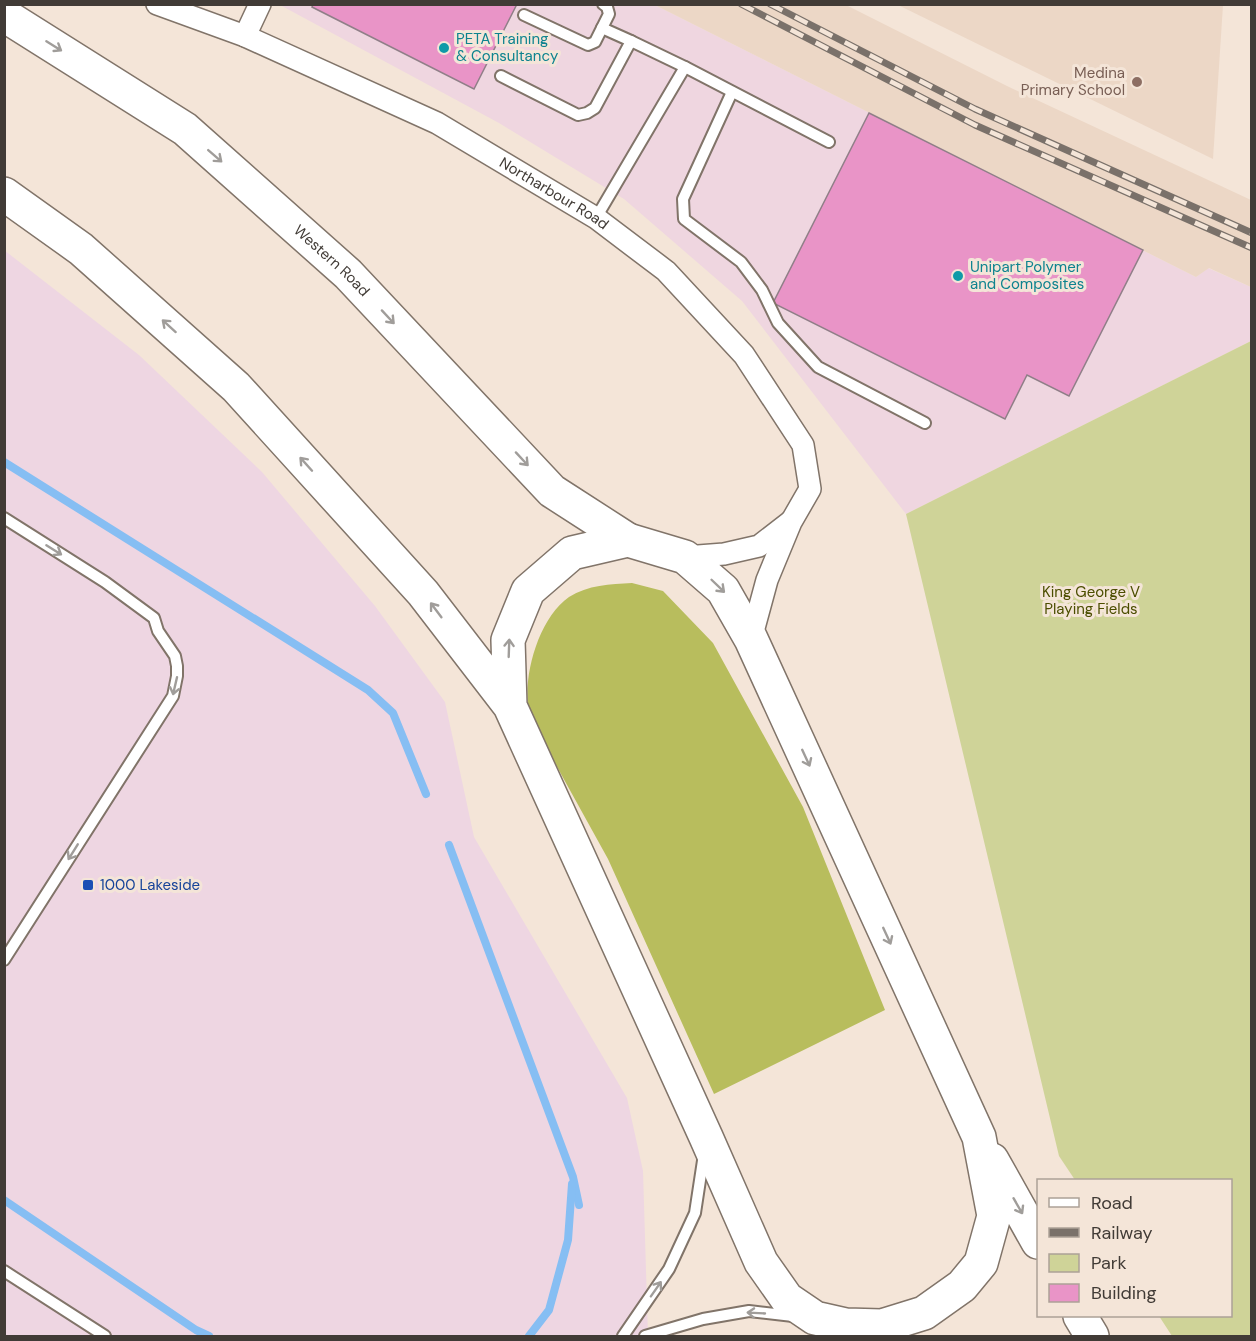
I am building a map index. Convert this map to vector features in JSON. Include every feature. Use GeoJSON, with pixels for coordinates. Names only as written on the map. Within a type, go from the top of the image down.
{"type":"FeatureCollection","features":[{"type":"Feature","properties":{"kind":"main road","name":"Western Road"},"geometry":{"type":"LineString","coordinates":[[4,15],[185,129],[348,274],[552,491],[628,540]]}},
{"type":"Feature","properties":{"kind":"main road"},"geometry":{"type":"LineString","coordinates":[[4,194],[81,249],[236,387],[423,593],[510,706],[706,1137],[760,1262],[787,1299],[814,1318],[890,1331],[924,1313],[962,1286],[981,1263],[994,1216],[979,1137]]}},
{"type":"Feature","properties":{"kind":"main road"},"geometry":{"type":"LineString","coordinates":[[510,706],[508,640],[528,591],[572,553],[628,540],[685,556],[723,590],[751,639],[979,1137],[1037,1240]]}},
{"type":"Feature","properties":{"kind":"main road"},"geometry":{"type":"LineString","coordinates":[[1081,1317],[1092,1336]]}},
{"type":"Feature","properties":{"kind":"street","name":"Northarbour Road"},"geometry":{"type":"LineString","coordinates":[[157,4],[245,36],[437,123],[597,219],[666,271],[744,355],[803,445],[810,489],[791,522],[767,580],[751,639]]}},
{"type":"Feature","properties":{"kind":"street"},"geometry":{"type":"LineString","coordinates":[[245,36],[260,4]]}},
{"type":"Feature","properties":{"kind":"street","name":"Northarbour Road"},"geometry":{"type":"LineString","coordinates":[[685,556],[724,554],[759,546],[791,522]]}},
{"type":"Feature","properties":{"kind":"lane"},"geometry":{"type":"LineString","coordinates":[[524,15],[588,45],[594,42],[609,14],[607,7],[603,4]]}},
{"type":"Feature","properties":{"kind":"lane"},"geometry":{"type":"LineString","coordinates":[[602,28],[685,66],[829,142]]}},
{"type":"Feature","properties":{"kind":"lane"},"geometry":{"type":"LineString","coordinates":[[501,76],[578,115],[587,113],[595,108],[631,41]]}},
{"type":"Feature","properties":{"kind":"lane"},"geometry":{"type":"LineString","coordinates":[[597,219],[685,66]]}},
{"type":"Feature","properties":{"kind":"lane"},"geometry":{"type":"LineString","coordinates":[[732,92],[683,199],[684,219],[741,262],[757,283],[778,323],[818,367],[926,423]]}},
{"type":"Feature","properties":{"kind":"lane"},"geometry":{"type":"LineString","coordinates":[[4,518],[105,582],[154,618],[158,631],[175,656],[177,666],[173,696],[4,960]]}},
{"type":"Feature","properties":{"kind":"lane"},"geometry":{"type":"LineString","coordinates":[[623,1336],[669,1269],[695,1213],[706,1137]]}},
{"type":"Feature","properties":{"kind":"lane"},"geometry":{"type":"LineString","coordinates":[[4,1271],[105,1336]]}},
{"type":"Feature","properties":{"kind":"lane"},"geometry":{"type":"LineString","coordinates":[[645,1336],[703,1319],[750,1311],[814,1318]]}},
{"type":"Feature","properties":{"kind":"shaded area"},"geometry":{"type":"Polygon","coordinates":[[[280,5],[655,5],[1196,277],[1208,268],[1251,287],[1251,341],[906,514],[742,301],[624,199],[499,123],[280,5]]]}},
{"type":"Feature","properties":{"kind":"shaded area"},"geometry":{"type":"Polygon","coordinates":[[[655,5],[846,5],[1007,86],[1251,200],[1251,287],[1209,268],[1196,277],[655,5]]]}},
{"type":"Feature","properties":{"kind":"shaded area","name":"Medina Primary School"},"geometry":{"type":"Polygon","coordinates":[[[898,5],[1223,5],[1213,159],[898,5]]]}},
{"type":"Feature","properties":{"kind":"shaded area"},"geometry":{"type":"Polygon","coordinates":[[[4,250],[139,355],[262,472],[375,606],[445,702],[474,837],[627,1098],[643,1171],[648,1336],[5,1336],[4,250]]]}},
{"type":"Feature","properties":{"kind":"green space","name":"King George V Playing Fields"},"geometry":{"type":"Polygon","coordinates":[[[1251,341],[1251,1336],[1172,1336],[1160,1317],[1232,1317],[1232,1179],[1074,1179],[1059,1156],[906,514],[1251,341]]]}},
{"type":"Feature","properties":{"kind":"green space"},"geometry":{"type":"Polygon","coordinates":[[[632,583],[663,591],[713,643],[803,807],[885,1010],[714,1094],[608,859],[535,727],[528,705],[527,691],[536,646],[542,631],[559,606],[569,597],[584,590],[632,583]]]}},
{"type":"Feature","properties":{"kind":"building","name":"PETA Training & Consultancy"},"geometry":{"type":"Polygon","coordinates":[[[313,4],[517,4],[474,89],[312,7],[313,4]]]}},
{"type":"Feature","properties":{"kind":"building","name":"Unipart Polymer and Composites"},"geometry":{"type":"Polygon","coordinates":[[[869,113],[1143,250],[1069,396],[1027,375],[1005,419],[773,303],[869,113]]]}},
{"type":"Feature","properties":{"kind":"waterway"},"geometry":{"type":"LineString","coordinates":[[4,462],[368,690],[393,713],[426,794]]}},
{"type":"Feature","properties":{"kind":"waterway"},"geometry":{"type":"LineString","coordinates":[[449,845],[573,1177],[579,1205]]}},
{"type":"Feature","properties":{"kind":"waterway"},"geometry":{"type":"LineString","coordinates":[[529,1336],[549,1310],[568,1240],[572,1184]]}},
{"type":"Feature","properties":{"kind":"waterway"},"geometry":{"type":"LineString","coordinates":[[4,1200],[196,1330],[209,1336]]}},
{"type":"Feature","properties":{"kind":"railway"},"geometry":{"type":"LineString","coordinates":[[741,4],[975,125],[1252,248]]}},
{"type":"Feature","properties":{"kind":"railway"},"geometry":{"type":"LineString","coordinates":[[770,4],[975,109],[1252,233]]}},
{"type":"Feature","properties":{"kind":"place","name":"PETA Training & Consultancy"},"geometry":{"type":"Point","coordinates":[444,48]}},
{"type":"Feature","properties":{"kind":"place","name":"Medina Primary School"},"geometry":{"type":"Point","coordinates":[1137,82]}},
{"type":"Feature","properties":{"kind":"place","name":"Unipart Polymer and Composites"},"geometry":{"type":"Point","coordinates":[958,276]}},
{"type":"Feature","properties":{"kind":"place","name":"1000 Lakeside"},"geometry":{"type":"Point","coordinates":[88,885]}}]}
